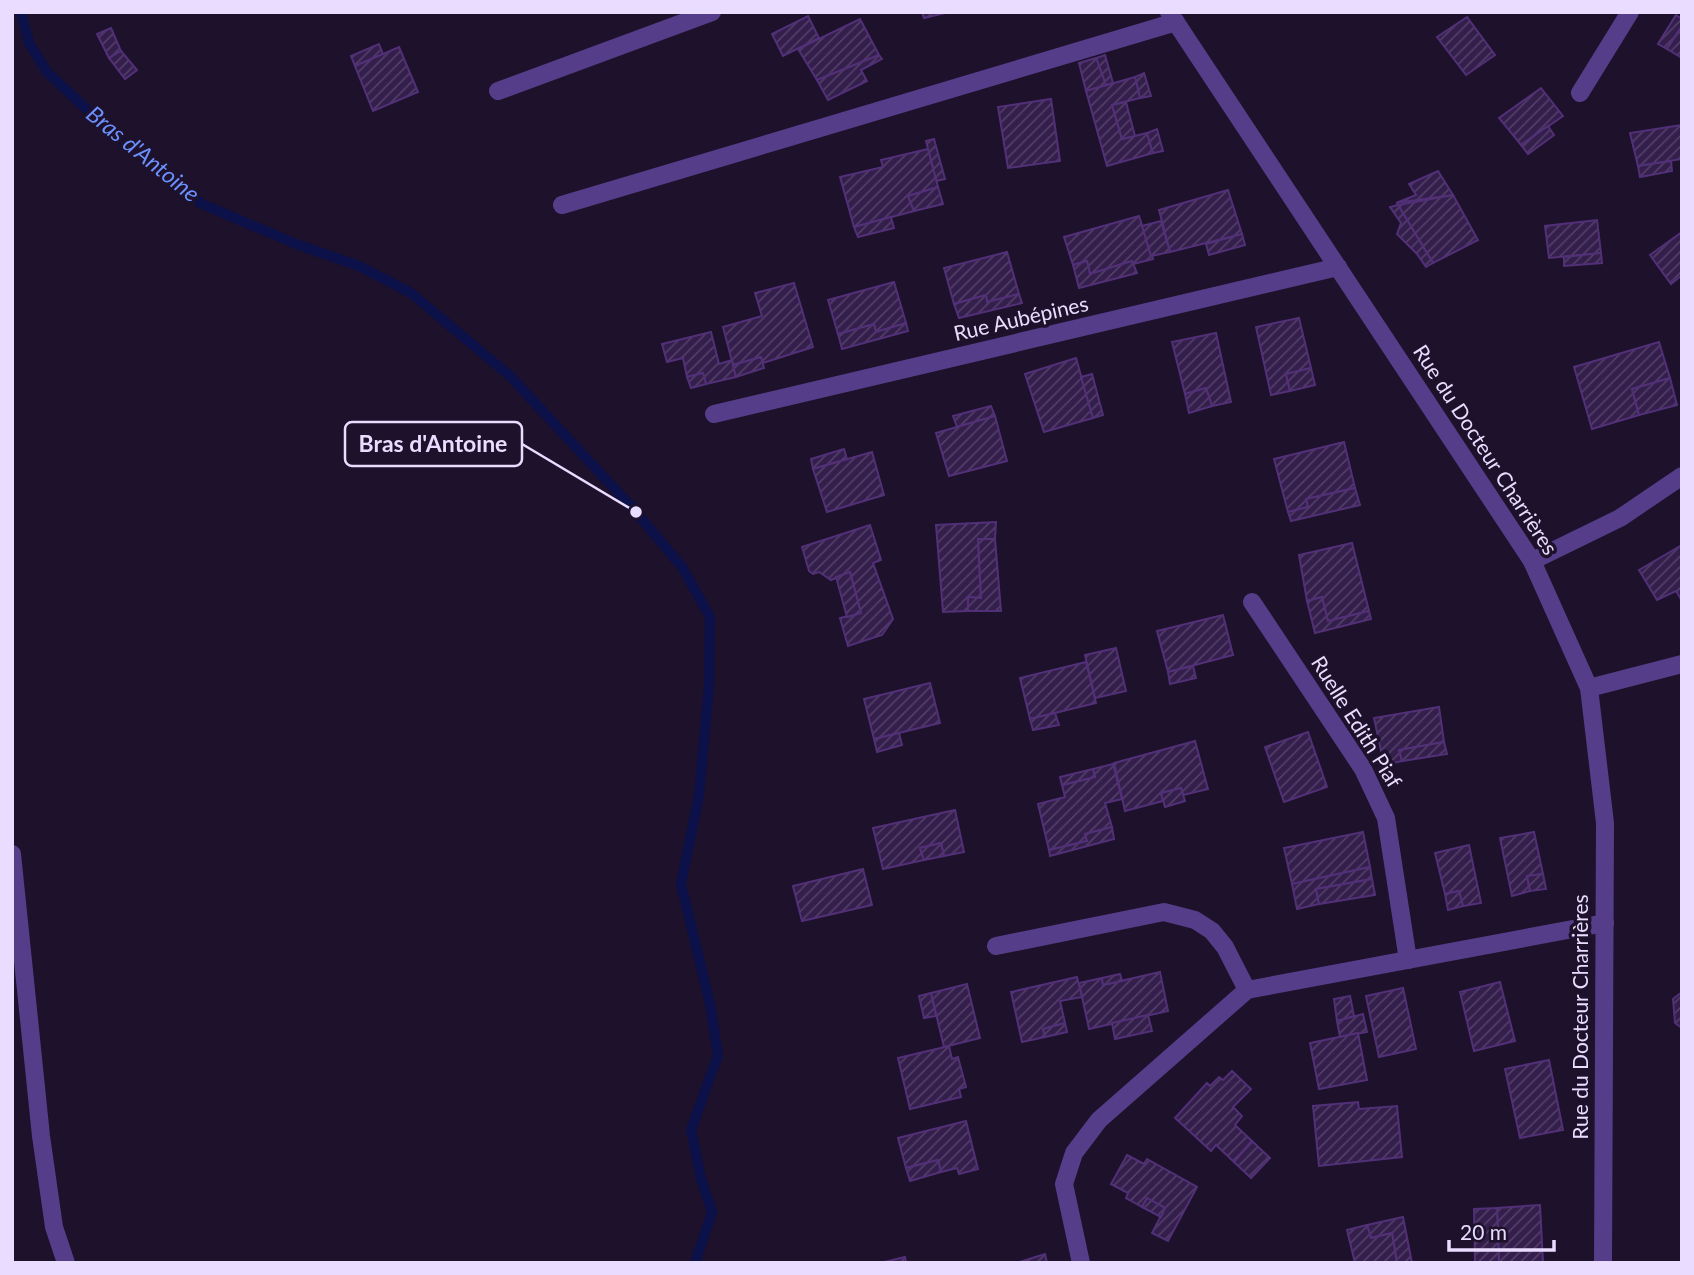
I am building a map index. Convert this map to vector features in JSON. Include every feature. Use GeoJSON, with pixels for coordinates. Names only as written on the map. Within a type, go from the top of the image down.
{"type":"FeatureCollection","features":[{"type":"Feature","properties":{"kind":"street"},"geometry":{"type":"LineString","coordinates":[[498,91],[712,12]]}},
{"type":"Feature","properties":{"kind":"street"},"geometry":{"type":"LineString","coordinates":[[1580,93],[1630,12]]}},
{"type":"Feature","properties":{"kind":"street"},"geometry":{"type":"LineString","coordinates":[[562,205],[1173,17]]}},
{"type":"Feature","properties":{"kind":"street","name":"Rue du Docteur Charrières"},"geometry":{"type":"LineString","coordinates":[[1173,17],[1532,561],[1588,688],[1605,823],[1603,1263]]}},
{"type":"Feature","properties":{"kind":"street","name":"Rue Aubépines"},"geometry":{"type":"LineString","coordinates":[[714,414],[1338,267]]}},
{"type":"Feature","properties":{"kind":"street"},"geometry":{"type":"LineString","coordinates":[[1532,561],[1620,518],[1682,476]]}},
{"type":"Feature","properties":{"kind":"street","name":"Ruelle Edith Piaf"},"geometry":{"type":"LineString","coordinates":[[1252,602],[1363,769],[1386,818],[1408,960]]}},
{"type":"Feature","properties":{"kind":"street"},"geometry":{"type":"LineString","coordinates":[[1588,688],[1682,664]]}},
{"type":"Feature","properties":{"kind":"street"},"geometry":{"type":"LineString","coordinates":[[12,854],[21,967],[41,1136],[54,1227],[66,1263]]}},
{"type":"Feature","properties":{"kind":"street"},"geometry":{"type":"LineString","coordinates":[[996,946],[1164,912],[1195,920],[1212,931],[1225,947],[1247,990]]}},
{"type":"Feature","properties":{"kind":"street"},"geometry":{"type":"LineString","coordinates":[[1081,1263],[1064,1184],[1074,1153],[1099,1120],[1247,990],[1605,923]]}},
{"type":"Feature","properties":{"kind":"building"},"geometry":{"type":"Polygon","coordinates":[[[922,12],[949,12],[924,18],[922,12]]]}},
{"type":"Feature","properties":{"kind":"building"},"geometry":{"type":"Polygon","coordinates":[[[1676,15],[1682,19],[1682,26],[1667,49],[1658,44],[1676,15]]]}},
{"type":"Feature","properties":{"kind":"building"},"geometry":{"type":"Polygon","coordinates":[[[808,16],[819,38],[783,56],[772,34],[808,16]]]}},
{"type":"Feature","properties":{"kind":"building"},"geometry":{"type":"Polygon","coordinates":[[[1467,17],[1495,55],[1466,75],[1437,37],[1467,17]]]}},
{"type":"Feature","properties":{"kind":"building"},"geometry":{"type":"Polygon","coordinates":[[[860,19],[879,55],[817,80],[798,49],[860,19]]]}},
{"type":"Feature","properties":{"kind":"building"},"geometry":{"type":"Polygon","coordinates":[[[1682,26],[1682,58],[1667,49],[1682,26]]]}},
{"type":"Feature","properties":{"kind":"building"},"geometry":{"type":"Polygon","coordinates":[[[111,28],[121,51],[109,58],[97,34],[111,28]]]}},
{"type":"Feature","properties":{"kind":"building"},"geometry":{"type":"Polygon","coordinates":[[[379,44],[383,54],[355,66],[351,56],[379,44]]]}},
{"type":"Feature","properties":{"kind":"building"},"geometry":{"type":"Polygon","coordinates":[[[399,47],[418,92],[373,111],[355,66],[399,47]]]}},
{"type":"Feature","properties":{"kind":"building"},"geometry":{"type":"Polygon","coordinates":[[[121,51],[137,70],[125,79],[109,58],[121,51]]]}},
{"type":"Feature","properties":{"kind":"building"},"geometry":{"type":"Polygon","coordinates":[[[879,55],[882,59],[861,70],[867,81],[828,100],[817,80],[879,55]]]}},
{"type":"Feature","properties":{"kind":"building"},"geometry":{"type":"Polygon","coordinates":[[[1105,55],[1113,83],[1106,85],[1096,58],[1105,55]]]}},
{"type":"Feature","properties":{"kind":"building"},"geometry":{"type":"Polygon","coordinates":[[[1096,58],[1106,85],[1086,91],[1079,63],[1096,58]]]}},
{"type":"Feature","properties":{"kind":"building"},"geometry":{"type":"Polygon","coordinates":[[[1144,73],[1151,96],[1140,98],[1135,77],[1144,73]]]}},
{"type":"Feature","properties":{"kind":"building"},"geometry":{"type":"Polygon","coordinates":[[[1135,77],[1140,98],[1112,105],[1122,139],[1147,133],[1153,153],[1107,166],[1086,91],[1135,77]]]}},
{"type":"Feature","properties":{"kind":"building"},"geometry":{"type":"Polygon","coordinates":[[[1541,88],[1563,116],[1521,145],[1499,118],[1541,88]]]}},
{"type":"Feature","properties":{"kind":"building"},"geometry":{"type":"Polygon","coordinates":[[[1051,99],[1060,161],[1008,168],[998,107],[1051,99]]]}},
{"type":"Feature","properties":{"kind":"building"},"geometry":{"type":"Polygon","coordinates":[[[1126,102],[1135,136],[1122,139],[1112,105],[1126,102]]]}},
{"type":"Feature","properties":{"kind":"building"},"geometry":{"type":"Polygon","coordinates":[[[1682,125],[1682,159],[1638,166],[1630,133],[1682,125]]]}},
{"type":"Feature","properties":{"kind":"building"},"geometry":{"type":"Polygon","coordinates":[[[1548,126],[1554,135],[1528,154],[1521,145],[1548,126]]]}},
{"type":"Feature","properties":{"kind":"building"},"geometry":{"type":"Polygon","coordinates":[[[1157,129],[1163,151],[1153,153],[1147,133],[1157,129]]]}},
{"type":"Feature","properties":{"kind":"building"},"geometry":{"type":"Polygon","coordinates":[[[934,139],[945,179],[936,181],[926,141],[934,139]]]}},
{"type":"Feature","properties":{"kind":"building"},"geometry":{"type":"Polygon","coordinates":[[[928,149],[938,187],[908,196],[914,211],[854,227],[840,177],[883,167],[881,160],[928,149]]]}},
{"type":"Feature","properties":{"kind":"building"},"geometry":{"type":"Polygon","coordinates":[[[1671,161],[1672,171],[1640,177],[1638,166],[1671,161]]]}},
{"type":"Feature","properties":{"kind":"building"},"geometry":{"type":"Polygon","coordinates":[[[1438,171],[1453,195],[1396,203],[1416,195],[1409,184],[1438,171]]]}},
{"type":"Feature","properties":{"kind":"building"},"geometry":{"type":"Polygon","coordinates":[[[938,187],[943,204],[914,211],[908,196],[938,187]]]}},
{"type":"Feature","properties":{"kind":"building"},"geometry":{"type":"Polygon","coordinates":[[[1228,190],[1242,234],[1170,252],[1159,210],[1228,190]]]}},
{"type":"Feature","properties":{"kind":"building"},"geometry":{"type":"Polygon","coordinates":[[[1453,195],[1478,240],[1433,263],[1398,205],[1453,195]]]}},
{"type":"Feature","properties":{"kind":"building"},"geometry":{"type":"Polygon","coordinates":[[[1398,205],[1433,263],[1426,267],[1397,234],[1401,223],[1390,207],[1398,205]]]}},
{"type":"Feature","properties":{"kind":"building"},"geometry":{"type":"Polygon","coordinates":[[[1139,216],[1153,259],[1133,264],[1132,261],[1090,274],[1087,261],[1073,265],[1064,237],[1139,216]]]}},
{"type":"Feature","properties":{"kind":"building"},"geometry":{"type":"Polygon","coordinates":[[[891,217],[894,228],[858,237],[854,227],[891,217]]]}},
{"type":"Feature","properties":{"kind":"building"},"geometry":{"type":"Polygon","coordinates":[[[1597,220],[1601,253],[1549,258],[1545,226],[1597,220]]]}},
{"type":"Feature","properties":{"kind":"building"},"geometry":{"type":"Polygon","coordinates":[[[1161,221],[1170,252],[1151,256],[1142,226],[1161,221]]]}},
{"type":"Feature","properties":{"kind":"building"},"geometry":{"type":"Polygon","coordinates":[[[1682,232],[1682,275],[1671,284],[1650,255],[1682,232]]]}},
{"type":"Feature","properties":{"kind":"building"},"geometry":{"type":"Polygon","coordinates":[[[1242,234],[1245,245],[1209,255],[1206,244],[1242,234]]]}},
{"type":"Feature","properties":{"kind":"building"},"geometry":{"type":"Polygon","coordinates":[[[1007,252],[1019,294],[987,302],[986,295],[954,304],[944,268],[1007,252]]]}},
{"type":"Feature","properties":{"kind":"building"},"geometry":{"type":"Polygon","coordinates":[[[1601,253],[1602,263],[1564,266],[1564,257],[1601,253]]]}},
{"type":"Feature","properties":{"kind":"building"},"geometry":{"type":"Polygon","coordinates":[[[1087,261],[1090,274],[1132,261],[1137,273],[1079,288],[1073,265],[1087,261]]]}},
{"type":"Feature","properties":{"kind":"building"},"geometry":{"type":"Polygon","coordinates":[[[894,282],[906,323],[876,332],[874,324],[838,334],[828,300],[894,282]]]}},
{"type":"Feature","properties":{"kind":"building"},"geometry":{"type":"Polygon","coordinates":[[[794,283],[813,347],[763,363],[761,357],[733,365],[723,327],[762,316],[755,293],[794,283]]]}},
{"type":"Feature","properties":{"kind":"building"},"geometry":{"type":"Polygon","coordinates":[[[1019,294],[1022,303],[959,318],[954,304],[986,295],[987,302],[1019,294]]]}},
{"type":"Feature","properties":{"kind":"building"},"geometry":{"type":"Polygon","coordinates":[[[1299,318],[1311,368],[1286,374],[1290,391],[1271,395],[1256,327],[1299,318]]]}},
{"type":"Feature","properties":{"kind":"building"},"geometry":{"type":"Polygon","coordinates":[[[906,323],[908,331],[842,349],[838,334],[874,324],[876,332],[906,323]]]}},
{"type":"Feature","properties":{"kind":"building"},"geometry":{"type":"Polygon","coordinates":[[[711,332],[719,364],[732,360],[736,377],[706,384],[703,373],[687,377],[683,358],[667,362],[662,344],[711,332]]]}},
{"type":"Feature","properties":{"kind":"building"},"geometry":{"type":"Polygon","coordinates":[[[1216,333],[1231,402],[1212,406],[1206,388],[1185,394],[1172,342],[1216,333]]]}},
{"type":"Feature","properties":{"kind":"building"},"geometry":{"type":"Polygon","coordinates":[[[1659,342],[1670,378],[1632,389],[1639,415],[1592,429],[1574,367],[1659,342]]]}},
{"type":"Feature","properties":{"kind":"building"},"geometry":{"type":"Polygon","coordinates":[[[761,357],[764,368],[736,377],[733,365],[761,357]]]}},
{"type":"Feature","properties":{"kind":"building"},"geometry":{"type":"Polygon","coordinates":[[[1076,358],[1093,418],[1044,432],[1025,374],[1076,358]]]}},
{"type":"Feature","properties":{"kind":"building"},"geometry":{"type":"Polygon","coordinates":[[[1311,368],[1315,385],[1290,391],[1286,374],[1311,368]]]}},
{"type":"Feature","properties":{"kind":"building"},"geometry":{"type":"Polygon","coordinates":[[[703,373],[706,384],[691,388],[687,377],[703,373]]]}},
{"type":"Feature","properties":{"kind":"building"},"geometry":{"type":"Polygon","coordinates":[[[1092,374],[1103,415],[1093,418],[1081,377],[1092,374]]]}},
{"type":"Feature","properties":{"kind":"building"},"geometry":{"type":"Polygon","coordinates":[[[1670,378],[1677,405],[1639,415],[1632,389],[1670,378]]]}},
{"type":"Feature","properties":{"kind":"building"},"geometry":{"type":"Polygon","coordinates":[[[1206,388],[1212,406],[1189,413],[1185,394],[1206,388]]]}},
{"type":"Feature","properties":{"kind":"building"},"geometry":{"type":"Polygon","coordinates":[[[991,406],[995,416],[957,427],[953,416],[991,406]]]}},
{"type":"Feature","properties":{"kind":"building"},"geometry":{"type":"Polygon","coordinates":[[[995,416],[1007,461],[949,476],[936,433],[995,416]]]}},
{"type":"Feature","properties":{"kind":"building"},"geometry":{"type":"Polygon","coordinates":[[[1344,442],[1355,488],[1306,499],[1308,507],[1288,512],[1274,459],[1344,442]]]}},
{"type":"Feature","properties":{"kind":"building"},"geometry":{"type":"Polygon","coordinates":[[[844,449],[847,459],[813,469],[811,459],[844,449]]]}},
{"type":"Feature","properties":{"kind":"building"},"geometry":{"type":"Polygon","coordinates":[[[872,452],[884,495],[827,512],[813,469],[872,452]]]}},
{"type":"Feature","properties":{"kind":"building"},"geometry":{"type":"Polygon","coordinates":[[[1355,488],[1360,505],[1291,521],[1288,512],[1308,507],[1306,499],[1355,488]]]}},
{"type":"Feature","properties":{"kind":"building"},"geometry":{"type":"Polygon","coordinates":[[[996,522],[995,539],[978,539],[981,598],[968,597],[968,611],[943,612],[936,525],[996,522]]]}},
{"type":"Feature","properties":{"kind":"building"},"geometry":{"type":"Polygon","coordinates":[[[870,525],[881,560],[873,563],[893,619],[882,635],[848,646],[840,618],[861,613],[850,572],[831,580],[819,572],[813,574],[809,571],[802,547],[870,525]]]}},
{"type":"Feature","properties":{"kind":"building"},"geometry":{"type":"Polygon","coordinates":[[[978,539],[995,539],[1001,611],[968,611],[968,597],[981,598],[978,539]]]}},
{"type":"Feature","properties":{"kind":"building"},"geometry":{"type":"Polygon","coordinates":[[[1352,543],[1369,611],[1328,621],[1322,597],[1307,601],[1299,555],[1352,543]]]}},
{"type":"Feature","properties":{"kind":"building"},"geometry":{"type":"Polygon","coordinates":[[[1682,545],[1682,601],[1676,591],[1657,600],[1639,570],[1682,545]]]}},
{"type":"Feature","properties":{"kind":"building"},"geometry":{"type":"Polygon","coordinates":[[[850,572],[861,613],[847,617],[836,577],[850,572]]]}},
{"type":"Feature","properties":{"kind":"building"},"geometry":{"type":"Polygon","coordinates":[[[1322,597],[1328,621],[1369,611],[1371,619],[1315,633],[1307,601],[1322,597]]]}},
{"type":"Feature","properties":{"kind":"building"},"geometry":{"type":"Polygon","coordinates":[[[1223,615],[1233,655],[1168,672],[1157,631],[1223,615]]]}},
{"type":"Feature","properties":{"kind":"building"},"geometry":{"type":"Polygon","coordinates":[[[1116,648],[1126,691],[1095,698],[1085,655],[1116,648]]]}},
{"type":"Feature","properties":{"kind":"building"},"geometry":{"type":"Polygon","coordinates":[[[1086,662],[1096,703],[1030,719],[1020,678],[1086,662]]]}},
{"type":"Feature","properties":{"kind":"building"},"geometry":{"type":"Polygon","coordinates":[[[1193,666],[1196,678],[1170,684],[1168,672],[1193,666]]]}},
{"type":"Feature","properties":{"kind":"building"},"geometry":{"type":"Polygon","coordinates":[[[930,683],[940,723],[874,739],[864,699],[930,683]]]}},
{"type":"Feature","properties":{"kind":"building"},"geometry":{"type":"Polygon","coordinates":[[[1439,707],[1444,742],[1399,750],[1402,761],[1384,765],[1374,718],[1439,707]]]}},
{"type":"Feature","properties":{"kind":"building"},"geometry":{"type":"Polygon","coordinates":[[[1055,713],[1059,725],[1033,730],[1030,719],[1055,713]]]}},
{"type":"Feature","properties":{"kind":"building"},"geometry":{"type":"Polygon","coordinates":[[[1308,732],[1327,787],[1284,802],[1265,747],[1308,732]]]}},
{"type":"Feature","properties":{"kind":"building"},"geometry":{"type":"Polygon","coordinates":[[[899,733],[902,745],[877,752],[874,739],[899,733]]]}},
{"type":"Feature","properties":{"kind":"building"},"geometry":{"type":"Polygon","coordinates":[[[1195,741],[1208,789],[1183,795],[1181,788],[1161,793],[1163,801],[1125,811],[1114,763],[1195,741]]]}},
{"type":"Feature","properties":{"kind":"building"},"geometry":{"type":"Polygon","coordinates":[[[1444,742],[1447,754],[1402,761],[1399,750],[1444,742]]]}},
{"type":"Feature","properties":{"kind":"building"},"geometry":{"type":"Polygon","coordinates":[[[1113,764],[1122,799],[1105,803],[1112,827],[1085,834],[1087,841],[1049,850],[1038,804],[1065,797],[1062,785],[1095,777],[1093,769],[1113,764]]]}},
{"type":"Feature","properties":{"kind":"building"},"geometry":{"type":"Polygon","coordinates":[[[1093,769],[1095,777],[1062,785],[1060,777],[1093,769]]]}},
{"type":"Feature","properties":{"kind":"building"},"geometry":{"type":"Polygon","coordinates":[[[1181,788],[1185,801],[1165,807],[1161,793],[1181,788]]]}},
{"type":"Feature","properties":{"kind":"building"},"geometry":{"type":"Polygon","coordinates":[[[955,810],[964,852],[944,856],[941,843],[920,848],[924,860],[883,869],[873,828],[955,810]]]}},
{"type":"Feature","properties":{"kind":"building"},"geometry":{"type":"Polygon","coordinates":[[[1112,827],[1114,839],[1050,856],[1049,850],[1087,841],[1085,834],[1112,827]]]}},
{"type":"Feature","properties":{"kind":"building"},"geometry":{"type":"Polygon","coordinates":[[[1363,832],[1370,867],[1292,884],[1284,848],[1363,832]]]}},
{"type":"Feature","properties":{"kind":"building"},"geometry":{"type":"Polygon","coordinates":[[[1534,832],[1543,874],[1527,876],[1530,891],[1512,896],[1500,838],[1534,832]]]}},
{"type":"Feature","properties":{"kind":"building"},"geometry":{"type":"Polygon","coordinates":[[[941,843],[944,856],[924,860],[920,848],[941,843]]]}},
{"type":"Feature","properties":{"kind":"building"},"geometry":{"type":"Polygon","coordinates":[[[1469,845],[1481,903],[1463,906],[1459,891],[1445,894],[1435,853],[1469,845]]]}},
{"type":"Feature","properties":{"kind":"building"},"geometry":{"type":"Polygon","coordinates":[[[1370,867],[1372,879],[1316,889],[1319,904],[1297,909],[1292,884],[1370,867]]]}},
{"type":"Feature","properties":{"kind":"building"},"geometry":{"type":"Polygon","coordinates":[[[863,869],[872,905],[802,921],[793,886],[863,869]]]}},
{"type":"Feature","properties":{"kind":"building"},"geometry":{"type":"Polygon","coordinates":[[[1543,874],[1546,889],[1530,891],[1527,876],[1543,874]]]}},
{"type":"Feature","properties":{"kind":"building"},"geometry":{"type":"Polygon","coordinates":[[[1372,879],[1375,895],[1319,904],[1316,889],[1372,879]]]}},
{"type":"Feature","properties":{"kind":"building"},"geometry":{"type":"Polygon","coordinates":[[[1459,891],[1463,906],[1448,910],[1445,894],[1459,891]]]}},
{"type":"Feature","properties":{"kind":"building"},"geometry":{"type":"Polygon","coordinates":[[[1160,972],[1168,1011],[1089,1029],[1079,983],[1102,978],[1103,985],[1160,972]]]}},
{"type":"Feature","properties":{"kind":"building"},"geometry":{"type":"Polygon","coordinates":[[[1120,974],[1122,981],[1103,985],[1102,978],[1120,974]]]}},
{"type":"Feature","properties":{"kind":"building"},"geometry":{"type":"Polygon","coordinates":[[[1077,977],[1082,997],[1060,1001],[1065,1023],[1043,1029],[1045,1037],[1022,1042],[1011,992],[1077,977]]]}},
{"type":"Feature","properties":{"kind":"building"},"geometry":{"type":"Polygon","coordinates":[[[1500,982],[1515,1041],[1474,1051],[1460,992],[1500,982]]]}},
{"type":"Feature","properties":{"kind":"building"},"geometry":{"type":"Polygon","coordinates":[[[967,984],[980,1038],[944,1047],[931,993],[967,984]]]}},
{"type":"Feature","properties":{"kind":"building"},"geometry":{"type":"Polygon","coordinates":[[[1403,988],[1416,1049],[1379,1057],[1366,996],[1403,988]]]}},
{"type":"Feature","properties":{"kind":"building"},"geometry":{"type":"Polygon","coordinates":[[[1682,992],[1682,1028],[1675,1023],[1673,999],[1682,992]]]}},
{"type":"Feature","properties":{"kind":"building"},"geometry":{"type":"Polygon","coordinates":[[[931,993],[936,1016],[924,1018],[919,996],[931,993]]]}},
{"type":"Feature","properties":{"kind":"building"},"geometry":{"type":"Polygon","coordinates":[[[1350,996],[1354,1016],[1337,1021],[1334,999],[1350,996]]]}},
{"type":"Feature","properties":{"kind":"building"},"geometry":{"type":"Polygon","coordinates":[[[1363,1014],[1367,1032],[1340,1037],[1337,1021],[1363,1014]]]}},
{"type":"Feature","properties":{"kind":"building"},"geometry":{"type":"Polygon","coordinates":[[[1148,1015],[1152,1031],[1115,1039],[1112,1023],[1148,1015]]]}},
{"type":"Feature","properties":{"kind":"building"},"geometry":{"type":"Polygon","coordinates":[[[1065,1023],[1067,1032],[1045,1037],[1043,1029],[1065,1023]]]}},
{"type":"Feature","properties":{"kind":"building"},"geometry":{"type":"Polygon","coordinates":[[[1358,1033],[1367,1080],[1319,1089],[1310,1043],[1358,1033]]]}},
{"type":"Feature","properties":{"kind":"building"},"geometry":{"type":"Polygon","coordinates":[[[949,1046],[952,1059],[958,1057],[966,1087],[959,1089],[961,1097],[910,1109],[898,1058],[949,1046]]]}},
{"type":"Feature","properties":{"kind":"building"},"geometry":{"type":"Polygon","coordinates":[[[1549,1060],[1563,1130],[1520,1138],[1505,1069],[1549,1060]]]}},
{"type":"Feature","properties":{"kind":"building"},"geometry":{"type":"Polygon","coordinates":[[[1232,1071],[1251,1089],[1233,1107],[1242,1116],[1235,1125],[1252,1141],[1234,1162],[1216,1145],[1211,1151],[1175,1118],[1207,1083],[1210,1086],[1219,1077],[1223,1080],[1232,1071]]]}},
{"type":"Feature","properties":{"kind":"building"},"geometry":{"type":"Polygon","coordinates":[[[1358,1102],[1359,1109],[1397,1106],[1402,1157],[1319,1166],[1313,1106],[1358,1102]]]}},
{"type":"Feature","properties":{"kind":"building"},"geometry":{"type":"Polygon","coordinates":[[[966,1121],[978,1169],[959,1174],[957,1168],[941,1172],[938,1160],[906,1168],[898,1138],[966,1121]]]}},
{"type":"Feature","properties":{"kind":"building"},"geometry":{"type":"Polygon","coordinates":[[[1252,1141],[1270,1158],[1251,1178],[1234,1162],[1252,1141]]]}},
{"type":"Feature","properties":{"kind":"building"},"geometry":{"type":"Polygon","coordinates":[[[1127,1155],[1144,1164],[1147,1159],[1197,1187],[1168,1241],[1152,1233],[1165,1208],[1147,1198],[1142,1207],[1126,1198],[1128,1193],[1111,1184],[1127,1155]]]}},
{"type":"Feature","properties":{"kind":"building"},"geometry":{"type":"Polygon","coordinates":[[[938,1160],[941,1172],[910,1181],[906,1168],[938,1160]]]}},
{"type":"Feature","properties":{"kind":"building"},"geometry":{"type":"Polygon","coordinates":[[[1147,1198],[1165,1208],[1161,1217],[1142,1207],[1147,1198]]]}},
{"type":"Feature","properties":{"kind":"building"},"geometry":{"type":"Polygon","coordinates":[[[1540,1205],[1543,1263],[1499,1263],[1497,1208],[1540,1205]]]}},
{"type":"Feature","properties":{"kind":"building"},"geometry":{"type":"Polygon","coordinates":[[[1497,1208],[1499,1263],[1475,1263],[1474,1209],[1497,1208]]]}},
{"type":"Feature","properties":{"kind":"building"},"geometry":{"type":"Polygon","coordinates":[[[1403,1217],[1412,1263],[1397,1263],[1392,1233],[1371,1238],[1367,1225],[1403,1217]]]}},
{"type":"Feature","properties":{"kind":"building"},"geometry":{"type":"Polygon","coordinates":[[[1367,1225],[1371,1238],[1392,1233],[1397,1263],[1355,1263],[1347,1230],[1367,1225]]]}},
{"type":"Feature","properties":{"kind":"building"},"geometry":{"type":"Polygon","coordinates":[[[1045,1254],[1047,1263],[1016,1263],[1045,1254]]]}},
{"type":"Feature","properties":{"kind":"building"},"geometry":{"type":"Polygon","coordinates":[[[905,1257],[906,1263],[880,1263],[905,1257]]]}},
{"type":"Feature","properties":{"kind":"waterway","name":"Bras d'Antoine"},"geometry":{"type":"LineString","coordinates":[[21,12],[29,43],[47,72],[112,133],[202,204],[296,244],[359,266],[411,293],[510,376],[636,512],[682,567],[710,617],[709,685],[699,795],[681,884],[710,1004],[718,1055],[691,1130],[701,1179],[712,1212],[695,1263]]}},
{"type":"Feature","properties":{"kind":"place","name":"Bras d'Antoine"},"geometry":{"type":"Point","coordinates":[636,512]}}]}
